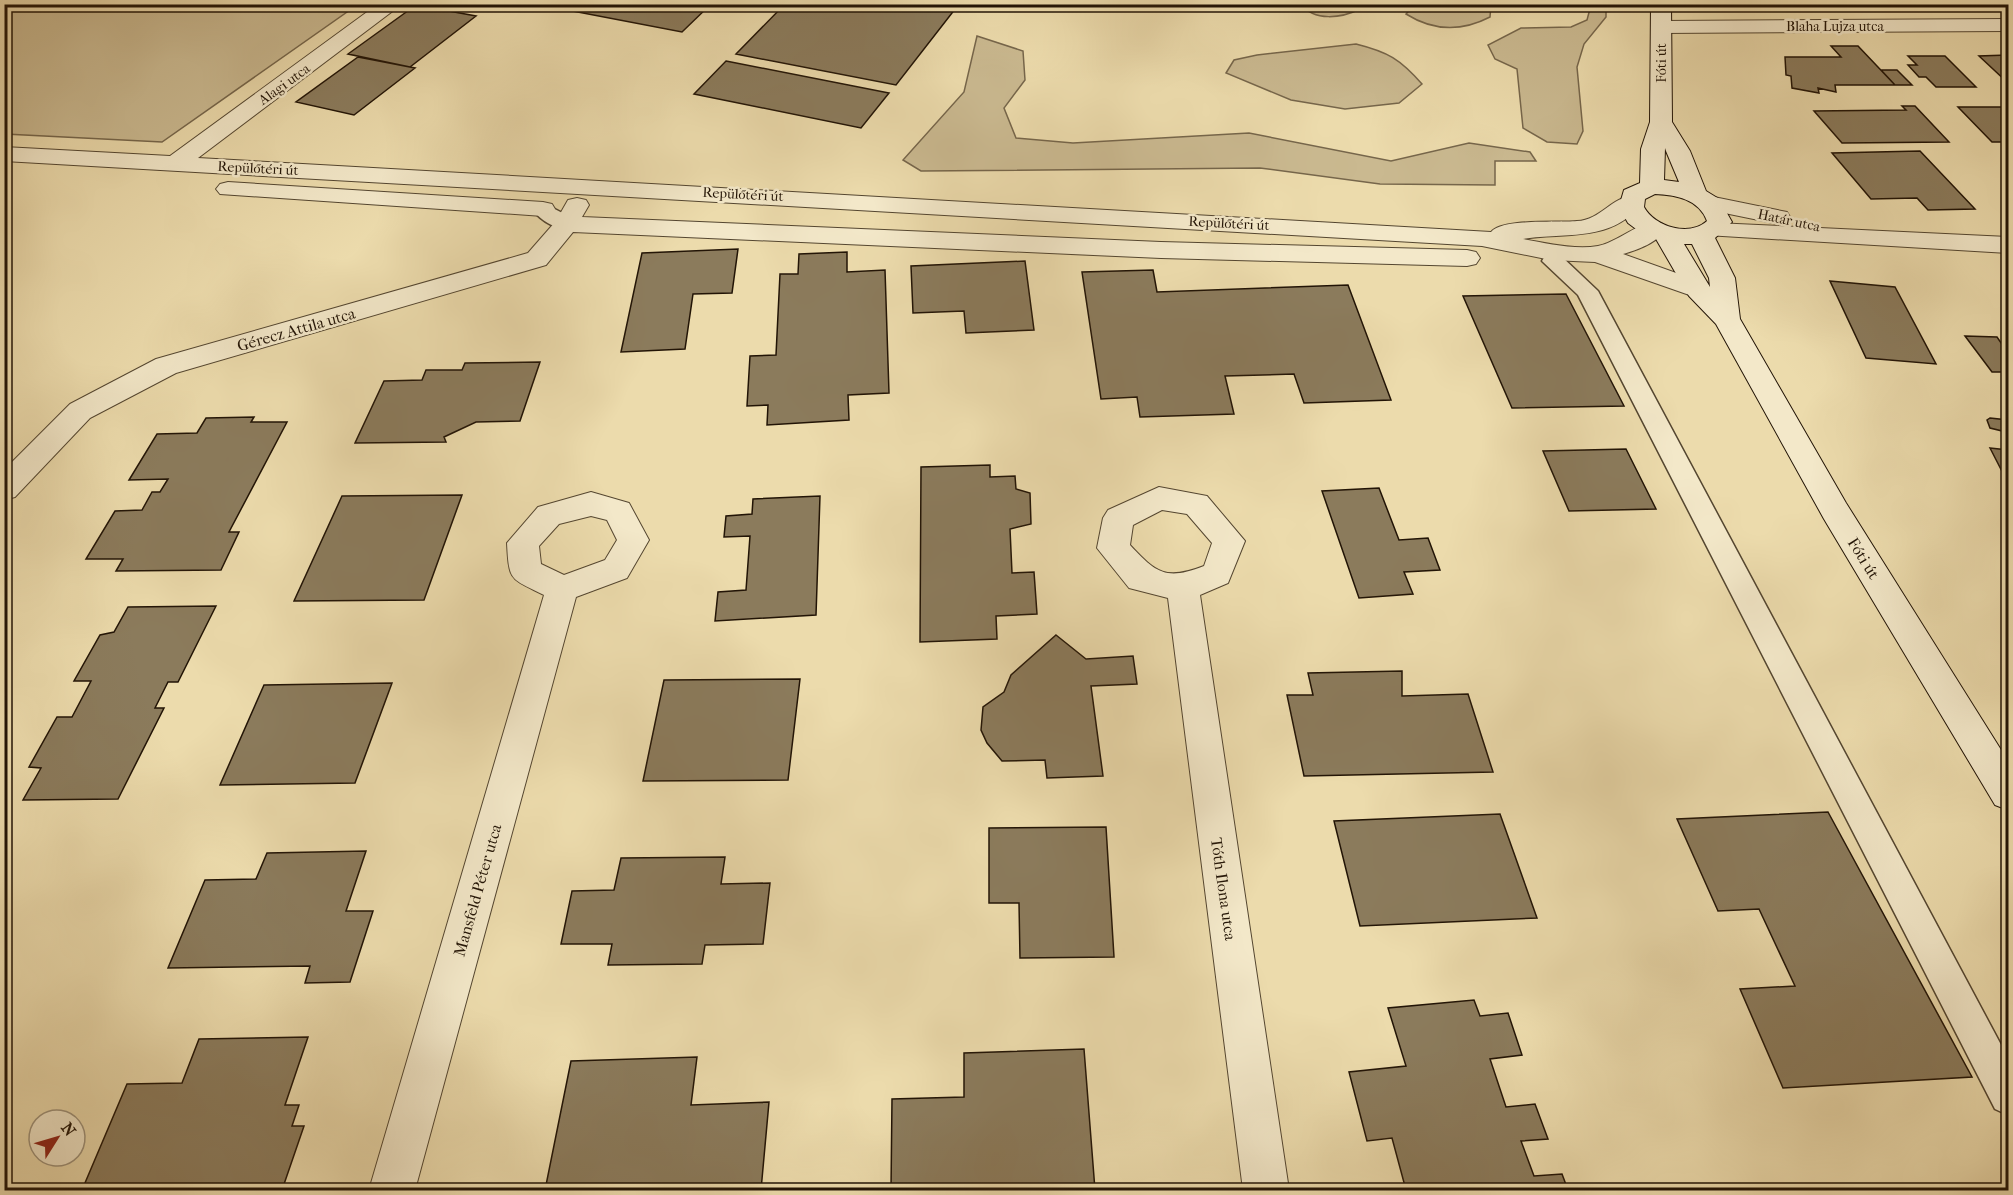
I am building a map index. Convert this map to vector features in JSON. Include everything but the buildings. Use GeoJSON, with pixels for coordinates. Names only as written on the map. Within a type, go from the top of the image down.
{"type":"FeatureCollection","features":[{"type":"Feature","properties":{"kind":"street","name":"Alagi utca"},"geometry":{"type":"LineString","coordinates":[[176,163],[392,4]]}},
{"type":"Feature","properties":{"kind":"street","name":"Fóti út"},"geometry":{"type":"LineString","coordinates":[[1652,187],[1653,149],[1661,123],[1661,4]]}},
{"type":"Feature","properties":{"kind":"street","name":"Blaha Lujza utca"},"geometry":{"type":"LineString","coordinates":[[1661,27],[2008,25]]}},
{"type":"Feature","properties":{"kind":"street","name":"Fóti út"},"geometry":{"type":"LineString","coordinates":[[1661,123],[1703,199],[1718,212],[1720,222],[1708,233],[1722,278],[1727,320]]}},
{"type":"Feature","properties":{"kind":"street","name":"Repülőtéri út"},"geometry":{"type":"LineString","coordinates":[[4,154],[1482,237],[1551,252],[1598,254],[1698,290]]}},
{"type":"Feature","properties":{"kind":"street"},"geometry":{"type":"LineString","coordinates":[[4,174],[543,209]]}},
{"type":"Feature","properties":{"kind":"street","name":"Gérecz Attila utca"},"geometry":{"type":"LineString","coordinates":[[4,489],[80,411],[166,366],[537,260],[566,224],[588,185]]}},
{"type":"Feature","properties":{"kind":"street"},"geometry":{"type":"LineString","coordinates":[[1630,201],[1633,195],[1652,187],[1667,187],[1703,199]]}},
{"type":"Feature","properties":{"kind":"street","name":"Határ utca"},"geometry":{"type":"LineString","coordinates":[[1703,199],[1868,237]]}},
{"type":"Feature","properties":{"kind":"street","name":"Repülőtéri út"},"geometry":{"type":"LineString","coordinates":[[1482,237],[1544,228],[1580,229],[1607,221],[1630,201]]}},
{"type":"Feature","properties":{"kind":"street","name":"Fóti út"},"geometry":{"type":"LineString","coordinates":[[1630,201],[1632,211],[1640,221],[1660,231],[1698,290],[1727,320],[1835,511],[2008,793]]}},
{"type":"Feature","properties":{"kind":"street"},"geometry":{"type":"LineString","coordinates":[[566,224],[1161,250],[1552,261]]}},
{"type":"Feature","properties":{"kind":"street","name":"Repülőtéri út"},"geometry":{"type":"LineString","coordinates":[[1598,254],[1660,231]]}},
{"type":"Feature","properties":{"kind":"street"},"geometry":{"type":"LineString","coordinates":[[1660,231],[1708,233]]}},
{"type":"Feature","properties":{"kind":"street","name":"Határ utca"},"geometry":{"type":"LineString","coordinates":[[1708,233],[1868,237],[2008,245]]}},
{"type":"Feature","properties":{"kind":"street","name":"Mansfeld Péter utca"},"geometry":{"type":"LineString","coordinates":[[392,1191],[562,588]]}},
{"type":"Feature","properties":{"kind":"street","name":"Tóth Ilona utca"},"geometry":{"type":"LineString","coordinates":[[1183,588],[1266,1191]]}},
{"type":"Feature","properties":{"kind":"lane"},"geometry":{"type":"LineString","coordinates":[[543,209],[566,224]]}},
{"type":"Feature","properties":{"kind":"lane"},"geometry":{"type":"LineString","coordinates":[[1552,261],[1587,291],[2008,1096]]}},
{"type":"Feature","properties":{"kind":"shaded area"},"geometry":{"type":"Polygon","coordinates":[[[1301,4],[1362,5],[1360,9],[1345,15],[1329,17],[1313,14],[1301,4]]]}},
{"type":"Feature","properties":{"kind":"shaded area"},"geometry":{"type":"Polygon","coordinates":[[[4,5],[357,5],[162,142],[5,134],[4,5]]]}},
{"type":"Feature","properties":{"kind":"shaded area"},"geometry":{"type":"Polygon","coordinates":[[[1414,5],[1491,5],[1490,17],[1468,25],[1447,28],[1426,24],[1406,14],[1414,5]]]}},
{"type":"Feature","properties":{"kind":"shaded area"},"geometry":{"type":"Polygon","coordinates":[[[1591,5],[1606,5],[1606,17],[1584,44],[1577,67],[1583,131],[1577,144],[1547,142],[1523,128],[1517,69],[1495,59],[1488,45],[1521,28],[1571,27],[1587,20],[1591,5]]]}},
{"type":"Feature","properties":{"kind":"shaded area"},"geometry":{"type":"Polygon","coordinates":[[[977,36],[1023,51],[1025,80],[1004,108],[1016,138],[1073,143],[1249,133],[1391,161],[1469,143],[1530,152],[1536,161],[1495,161],[1495,185],[1380,184],[1260,168],[921,171],[903,160],[964,92],[977,36]]]}},
{"type":"Feature","properties":{"kind":"shaded area"},"geometry":{"type":"Polygon","coordinates":[[[1356,44],[1377,50],[1393,58],[1407,68],[1422,84],[1399,103],[1345,109],[1291,100],[1226,73],[1234,60],[1257,55],[1356,44]]]}}]}
